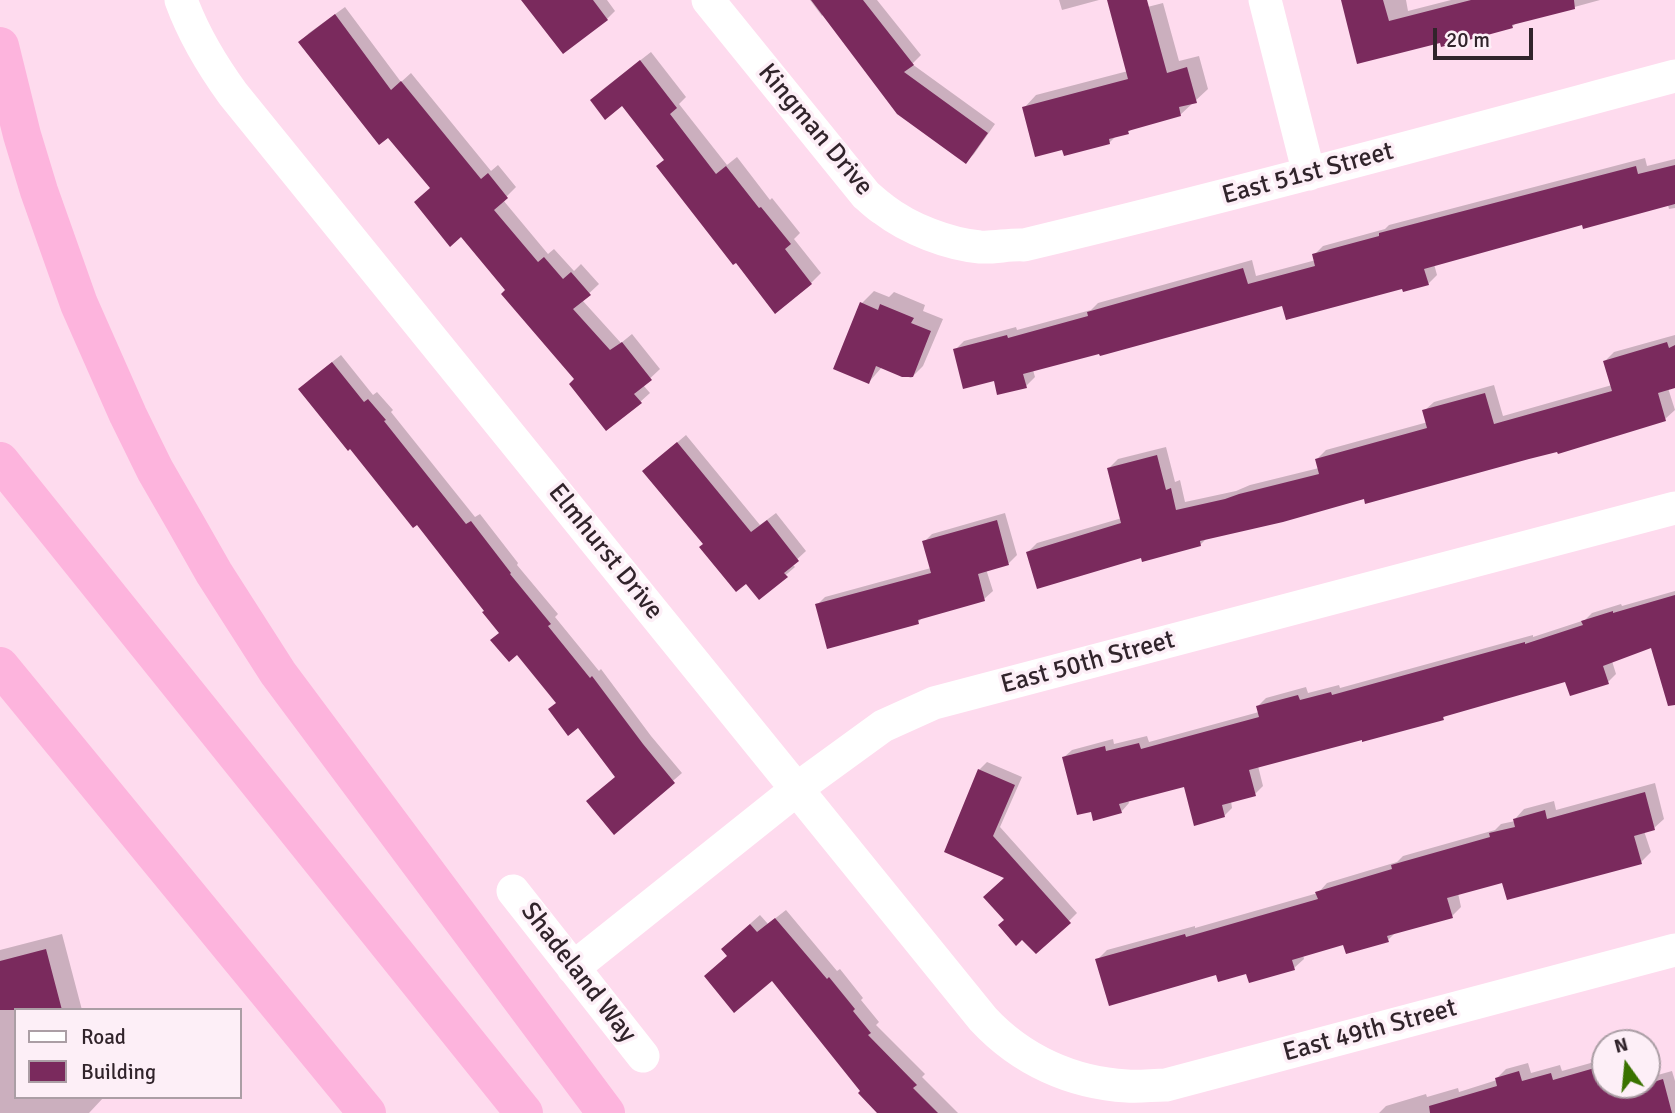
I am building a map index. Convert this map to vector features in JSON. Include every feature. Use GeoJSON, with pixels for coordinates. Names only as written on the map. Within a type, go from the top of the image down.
{"type":"FeatureCollection","features":[{"type":"Feature","properties":{"kind":"highway"},"geometry":{"type":"LineString","coordinates":[[0,46],[22,135],[79,304],[155,470],[214,573],[278,673],[606,1113]]}},
{"type":"Feature","properties":{"kind":"highway"},"geometry":{"type":"LineString","coordinates":[[0,461],[524,1113]]}},
{"type":"Feature","properties":{"kind":"highway"},"geometry":{"type":"LineString","coordinates":[[0,666],[367,1113]]}},
{"type":"Feature","properties":{"kind":"street","name":"Elmhurst Drive"},"geometry":{"type":"LineString","coordinates":[[181,0],[209,58],[233,94],[991,1027],[1027,1056],[1062,1073]]}},
{"type":"Feature","properties":{"kind":"street","name":"Kingman Drive"},"geometry":{"type":"LineString","coordinates":[[708,0],[866,195],[891,215],[939,238]]}},
{"type":"Feature","properties":{"kind":"street"},"geometry":{"type":"LineString","coordinates":[[1265,0],[1309,174]]}},
{"type":"Feature","properties":{"kind":"street","name":"East 51st Street"},"geometry":{"type":"LineString","coordinates":[[939,238],[976,247],[1024,245],[1309,174],[1675,76]]}},
{"type":"Feature","properties":{"kind":"street","name":"East 50th Street"},"geometry":{"type":"LineString","coordinates":[[573,968],[797,789],[883,726],[933,703],[1675,508]]}},
{"type":"Feature","properties":{"kind":"street","name":"Shadeland Way"},"geometry":{"type":"LineString","coordinates":[[513,891],[643,1056]]}},
{"type":"Feature","properties":{"kind":"street","name":"East 49th Street"},"geometry":{"type":"LineString","coordinates":[[1062,1073],[1079,1079],[1128,1086],[1166,1085],[1675,950]]}},
{"type":"Feature","properties":{"kind":"building"},"geometry":{"type":"Polygon","coordinates":[[[521,0],[593,0],[608,20],[563,54],[521,0]]]}},
{"type":"Feature","properties":{"kind":"building"},"geometry":{"type":"Polygon","coordinates":[[[811,0],[863,0],[914,65],[904,72],[988,133],[966,164],[897,114],[811,0]]]}},
{"type":"Feature","properties":{"kind":"building"},"geometry":{"type":"Polygon","coordinates":[[[1107,0],[1147,0],[1167,73],[1187,67],[1197,103],[1179,107],[1181,116],[1109,139],[1110,144],[1064,156],[1062,150],[1035,157],[1022,107],[1128,79],[1107,0]]]}},
{"type":"Feature","properties":{"kind":"building"},"geometry":{"type":"Polygon","coordinates":[[[1341,0],[1383,0],[1389,21],[1471,0],[1574,0],[1575,9],[1441,47],[1440,43],[1357,64],[1341,0]]]}},
{"type":"Feature","properties":{"kind":"building"},"geometry":{"type":"Polygon","coordinates":[[[335,14],[391,90],[401,81],[481,179],[488,173],[508,198],[494,210],[538,262],[544,257],[563,279],[571,272],[591,295],[573,309],[610,350],[622,342],[652,380],[634,394],[642,403],[606,431],[569,384],[574,379],[501,294],[505,290],[461,237],[450,247],[414,202],[430,188],[388,138],[379,145],[298,42],[335,14]]]}},
{"type":"Feature","properties":{"kind":"building"},"geometry":{"type":"Polygon","coordinates":[[[640,60],[677,108],[670,114],[716,174],[726,166],[791,244],[785,249],[812,284],[775,314],[656,166],[664,160],[622,106],[605,120],[590,100],[640,60]]]}},
{"type":"Feature","properties":{"kind":"building"},"geometry":{"type":"Polygon","coordinates":[[[1675,165],[1675,204],[1583,229],[1582,225],[1424,269],[1429,285],[1403,292],[1402,289],[1286,320],[1282,306],[1100,356],[1099,354],[1023,374],[1027,388],[997,395],[994,381],[963,389],[953,349],[1007,335],[1008,338],[1088,316],[1087,312],[1243,268],[1248,284],[1315,266],[1312,254],[1379,236],[1379,233],[1636,166],[1638,174],[1675,165]]]}},
{"type":"Feature","properties":{"kind":"building"},"geometry":{"type":"Polygon","coordinates":[[[860,302],[878,310],[880,304],[914,318],[911,323],[931,331],[913,377],[902,377],[876,366],[869,384],[833,369],[860,302]]]}},
{"type":"Feature","properties":{"kind":"building"},"geometry":{"type":"Polygon","coordinates":[[[1667,342],[1669,348],[1675,345],[1675,388],[1658,393],[1666,421],[1558,454],[1557,452],[1529,459],[1365,504],[1364,499],[1283,522],[1200,541],[1201,546],[1142,562],[1141,558],[1037,589],[1026,552],[1121,523],[1107,468],[1157,455],[1166,490],[1171,488],[1176,510],[1225,499],[1319,474],[1315,459],[1427,428],[1422,410],[1485,393],[1494,424],[1612,391],[1603,361],[1667,342]]]}},
{"type":"Feature","properties":{"kind":"building"},"geometry":{"type":"Polygon","coordinates":[[[332,362],[364,402],[368,399],[386,420],[384,421],[466,524],[471,521],[551,624],[548,626],[590,678],[592,676],[675,783],[614,835],[586,801],[615,777],[578,728],[568,736],[548,709],[556,703],[517,655],[509,662],[490,640],[499,633],[482,612],[484,611],[417,525],[413,528],[298,389],[332,362]]]}},
{"type":"Feature","properties":{"kind":"building"},"geometry":{"type":"Polygon","coordinates":[[[677,442],[751,532],[767,520],[799,561],[784,573],[788,577],[759,600],[746,584],[736,592],[699,547],[703,544],[642,471],[677,442]]]}},
{"type":"Feature","properties":{"kind":"building"},"geometry":{"type":"Polygon","coordinates":[[[997,520],[1009,565],[978,574],[985,601],[918,620],[919,624],[827,649],[815,604],[931,573],[922,541],[997,520]]]}},
{"type":"Feature","properties":{"kind":"building"},"geometry":{"type":"Polygon","coordinates":[[[1675,595],[1675,705],[1668,706],[1651,648],[1603,666],[1609,684],[1570,696],[1565,682],[1443,717],[1444,720],[1249,770],[1256,796],[1222,805],[1225,817],[1194,826],[1184,787],[1119,804],[1122,813],[1093,821],[1091,812],[1077,815],[1062,757],[1105,746],[1106,751],[1139,743],[1141,749],[1259,717],[1256,706],[1298,695],[1300,700],[1331,692],[1332,695],[1525,644],[1583,625],[1581,621],[1675,595]]]}},
{"type":"Feature","properties":{"kind":"building"},"geometry":{"type":"Polygon","coordinates":[[[978,769],[1015,785],[993,836],[1071,923],[1036,954],[1022,940],[1016,946],[998,925],[1004,920],[983,897],[1004,878],[944,852],[978,769]]]}},
{"type":"Feature","properties":{"kind":"building"},"geometry":{"type":"Polygon","coordinates":[[[1645,792],[1655,830],[1634,836],[1642,864],[1507,900],[1502,883],[1447,898],[1453,918],[1387,936],[1389,942],[1346,954],[1343,945],[1292,960],[1295,970],[1249,983],[1246,974],[1218,982],[1216,975],[1109,1006],[1095,959],[1185,934],[1186,937],[1318,899],[1315,892],[1392,869],[1391,865],[1490,837],[1489,833],[1515,827],[1513,819],[1545,810],[1547,819],[1645,792]]]}},
{"type":"Feature","properties":{"kind":"building"},"geometry":{"type":"Polygon","coordinates":[[[775,918],[855,1009],[853,1011],[871,1033],[868,1035],[917,1085],[913,1088],[938,1113],[877,1113],[858,1093],[860,1091],[772,981],[734,1013],[704,976],[727,956],[721,949],[750,924],[757,932],[775,918]]]}},
{"type":"Feature","properties":{"kind":"building"},"geometry":{"type":"Polygon","coordinates":[[[46,949],[61,1008],[0,1010],[0,961],[46,949]]]}},
{"type":"Feature","properties":{"kind":"building"},"geometry":{"type":"Polygon","coordinates":[[[1591,1069],[1591,1099],[1661,1099],[1663,1079],[1672,1113],[1430,1113],[1429,1106],[1497,1086],[1495,1078],[1519,1071],[1522,1081],[1551,1073],[1553,1080],[1591,1069]]]}}]}
